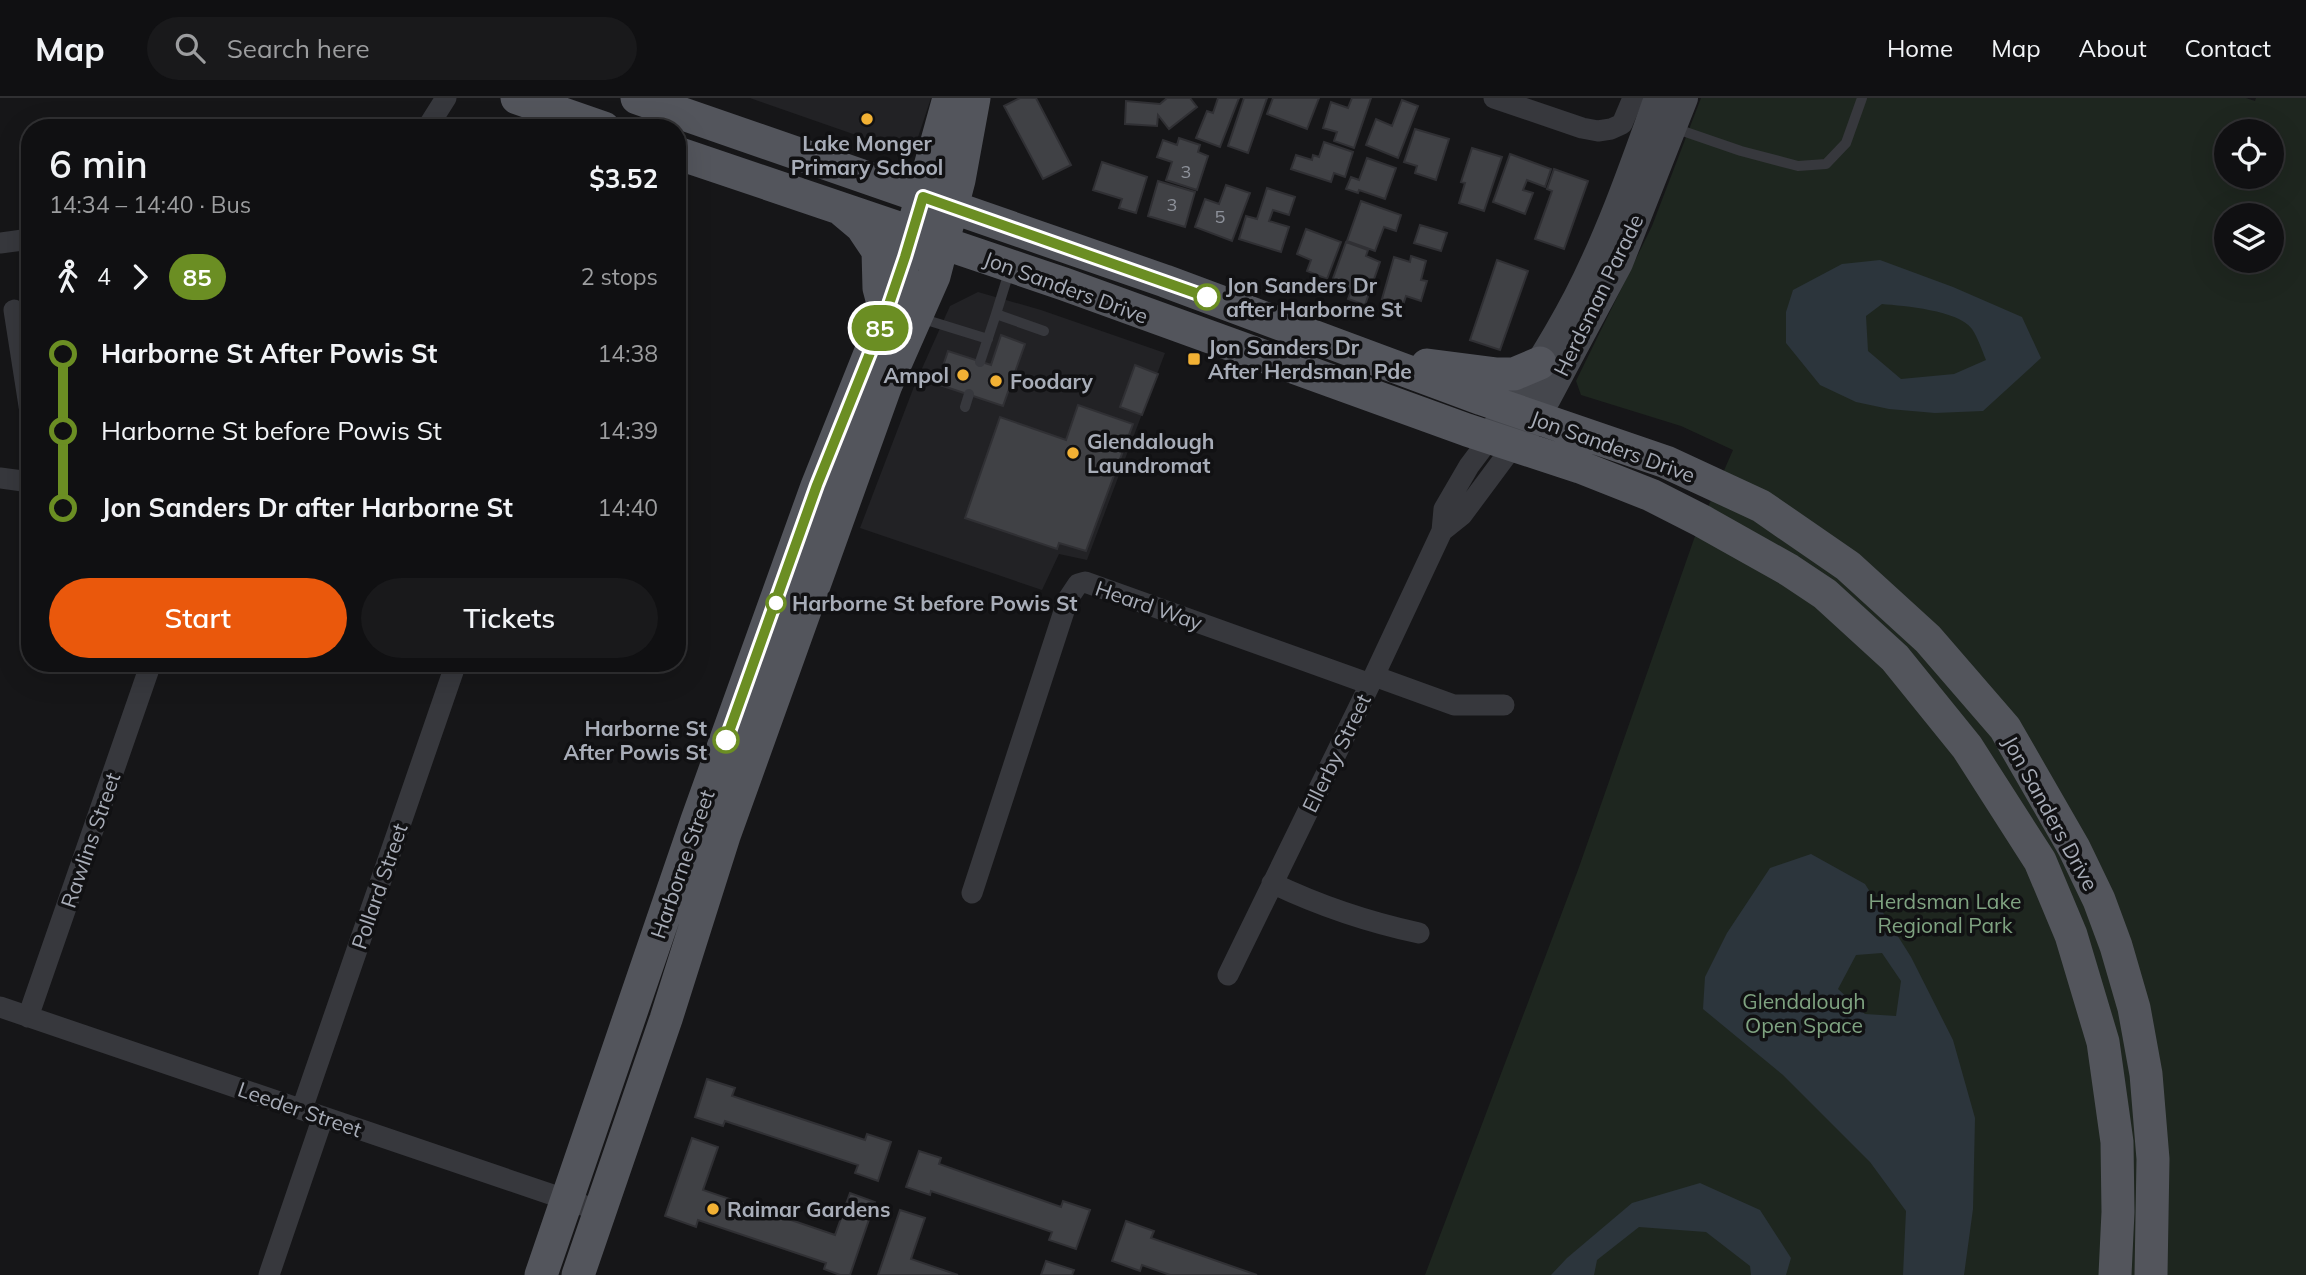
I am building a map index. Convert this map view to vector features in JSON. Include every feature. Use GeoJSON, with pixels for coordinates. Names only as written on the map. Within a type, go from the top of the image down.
{"type":"FeatureCollection","features":[{"type":"Feature","properties":{"kind":"main road"},"geometry":{"type":"LineString","coordinates":[[517,98],[578,119]]}},
{"type":"Feature","properties":{"kind":"main road","name":"Jon Sanders Drive"},"geometry":{"type":"LineString","coordinates":[[637,98],[1165,281],[1366,356],[1666,462],[1761,506],[1848,566],[1928,639],[2004,728],[2074,848],[2099,900],[2116,946],[2137,1022],[2146,1074],[2153,1159],[2151,1275]]}},
{"type":"Feature","properties":{"kind":"main road","name":"Harborne Street"},"geometry":{"type":"LineString","coordinates":[[937,202],[938,141],[949,98]]}},
{"type":"Feature","properties":{"kind":"main road","name":"Harborne Street"},"geometry":{"type":"LineString","coordinates":[[578,1275],[666,1019],[724,836],[886,385],[901,315],[974,98]]}},
{"type":"Feature","properties":{"kind":"main road","name":"Herdsman Parade"},"geometry":{"type":"LineString","coordinates":[[1523,412],[1540,363],[1578,298],[1598,255],[1654,111],[1683,98]]}},
{"type":"Feature","properties":{"kind":"main road","name":"Herdsman Parade"},"geometry":{"type":"LineString","coordinates":[[1502,442],[1596,308],[1618,262],[1654,111]]}},
{"type":"Feature","properties":{"kind":"main road"},"geometry":{"type":"LineString","coordinates":[[804,156],[846,153],[878,164],[902,166],[938,141]]}},
{"type":"Feature","properties":{"kind":"main road","name":"Jon Sanders Drive"},"geometry":{"type":"LineString","coordinates":[[686,156],[1580,467],[1651,495],[1789,570],[1825,594],[1895,658],[1967,747],[2040,861],[2071,935],[2102,1042],[2117,1142],[2115,1275]]}},
{"type":"Feature","properties":{"kind":"main road"},"geometry":{"type":"LineString","coordinates":[[841,209],[862,227],[878,251],[879,288],[901,315]]}},
{"type":"Feature","properties":{"kind":"main road","name":"Harborne Street"},"geometry":{"type":"LineString","coordinates":[[541,1275],[697,820],[817,485],[901,315]]}},
{"type":"Feature","properties":{"kind":"main road"},"geometry":{"type":"LineString","coordinates":[[1366,356],[1497,374],[1514,374],[1540,363]]}},
{"type":"Feature","properties":{"kind":"main road"},"geometry":{"type":"LineString","coordinates":[[1717,486],[1755,516],[1789,570]]}},
{"type":"Feature","properties":{"kind":"main road"},"geometry":{"type":"LineString","coordinates":[[632,1008],[666,1019]]}},
{"type":"Feature","properties":{"kind":"street"},"geometry":{"type":"LineString","coordinates":[[433,119],[446,98]]}},
{"type":"Feature","properties":{"kind":"street"},"geometry":{"type":"LineString","coordinates":[[1494,98],[1598,131],[1611,129],[1654,111]]}},
{"type":"Feature","properties":{"kind":"street"},"geometry":{"type":"LineString","coordinates":[[0,243],[21,240]]}},
{"type":"Feature","properties":{"kind":"street"},"geometry":{"type":"LineString","coordinates":[[15,310],[21,351]]}},
{"type":"Feature","properties":{"kind":"street","name":"Ellerby Street"},"geometry":{"type":"LineString","coordinates":[[1228,975],[1442,531],[1462,515],[1502,442]]}},
{"type":"Feature","properties":{"kind":"street"},"geometry":{"type":"LineString","coordinates":[[0,478],[21,480]]}},
{"type":"Feature","properties":{"kind":"street","name":"Heard Way"},"geometry":{"type":"LineString","coordinates":[[972,893],[1068,598],[1078,584],[1085,582],[1372,680]]}},
{"type":"Feature","properties":{"kind":"street","name":"Rawlins Street"},"geometry":{"type":"LineString","coordinates":[[28,1017],[148,672]]}},
{"type":"Feature","properties":{"kind":"street","name":"Pollard Street"},"geometry":{"type":"LineString","coordinates":[[302,1109],[453,672]]}},
{"type":"Feature","properties":{"kind":"street"},"geometry":{"type":"LineString","coordinates":[[1372,680],[1454,705],[1504,705]]}},
{"type":"Feature","properties":{"kind":"street"},"geometry":{"type":"LineString","coordinates":[[1272,883],[1306,900],[1345,914],[1419,933]]}},
{"type":"Feature","properties":{"kind":"street","name":"Leeder Street"},"geometry":{"type":"LineString","coordinates":[[0,1007],[600,1211]]}},
{"type":"Feature","properties":{"kind":"street"},"geometry":{"type":"LineString","coordinates":[[269,1275],[323,1117]]}},
{"type":"Feature","properties":{"kind":"lane"},"geometry":{"type":"LineString","coordinates":[[1654,111],[1741,151],[1798,166],[1826,164],[1846,143],[1862,98]]}},
{"type":"Feature","properties":{"kind":"lane"},"geometry":{"type":"LineString","coordinates":[[981,362],[1010,267]]}},
{"type":"Feature","properties":{"kind":"lane"},"geometry":{"type":"LineString","coordinates":[[996,314],[1044,331]]}},
{"type":"Feature","properties":{"kind":"lane"},"geometry":{"type":"LineString","coordinates":[[901,315],[988,339]]}},
{"type":"Feature","properties":{"kind":"lane"},"geometry":{"type":"LineString","coordinates":[[965,407],[969,394]]}},
{"type":"Feature","properties":{"kind":"shaded area","name":"Lake Monger Primary School"},"geometry":{"type":"Polygon","coordinates":[[[750,98],[931,98],[917,140],[896,149],[750,98]]]}},
{"type":"Feature","properties":{"kind":"shaded area"},"geometry":{"type":"Polygon","coordinates":[[[1880,260],[1953,287],[2022,317],[2041,358],[1983,411],[1935,413],[1889,409],[1856,402],[1820,385],[1786,343],[1786,312],[1793,290],[1842,264],[1880,260]],[[1882,304],[1866,316],[1868,351],[1901,379],[1954,374],[1986,360],[1972,329],[1955,317],[1882,304]]]}},
{"type":"Feature","properties":{"kind":"shaded area"},"geometry":{"type":"Polygon","coordinates":[[[978,292],[1041,310],[1165,353],[1087,560],[1059,554],[1042,590],[860,528],[915,384],[950,306],[978,292]]]}},
{"type":"Feature","properties":{"kind":"shaded area"},"geometry":{"type":"Polygon","coordinates":[[[1811,854],[1865,884],[1911,957],[1953,1040],[1975,1118],[1973,1209],[1964,1275],[1903,1275],[1906,1211],[1870,1162],[1783,1075],[1703,1009],[1705,977],[1727,933],[1770,868],[1811,854]],[[1882,953],[1856,955],[1838,989],[1865,1014],[1896,1016],[1901,981],[1882,953]]]}},
{"type":"Feature","properties":{"kind":"shaded area"},"geometry":{"type":"Polygon","coordinates":[[[1700,1183],[1760,1210],[1791,1258],[1786,1275],[1751,1275],[1750,1266],[1706,1232],[1639,1227],[1597,1260],[1594,1275],[1551,1275],[1632,1203],[1700,1183]]]}},
{"type":"Feature","properties":{"kind":"green space","name":"Herdsman Lake Regional Park"},"geometry":{"type":"Polygon","coordinates":[[[1701,98],[2246,98],[2255,101],[2256,98],[2306,98],[2306,1275],[1425,1275],[1578,870],[1694,539],[1733,450],[1681,426],[1581,395],[1576,381],[1652,226],[1701,98]]]}},
{"type":"Feature","properties":{"kind":"building"},"geometry":{"type":"Polygon","coordinates":[[[1020,98],[1036,98],[1071,165],[1043,179],[1004,106],[1020,98]]]}},
{"type":"Feature","properties":{"kind":"building"},"geometry":{"type":"Polygon","coordinates":[[[1167,98],[1190,98],[1197,107],[1169,129],[1158,115],[1157,126],[1125,124],[1126,101],[1160,104],[1167,98]]]}},
{"type":"Feature","properties":{"kind":"building"},"geometry":{"type":"Polygon","coordinates":[[[1218,98],[1239,98],[1220,147],[1196,138],[1207,111],[1213,113],[1218,98]]]}},
{"type":"Feature","properties":{"kind":"building"},"geometry":{"type":"Polygon","coordinates":[[[1244,98],[1267,98],[1248,153],[1228,146],[1244,98]]]}},
{"type":"Feature","properties":{"kind":"building"},"geometry":{"type":"Polygon","coordinates":[[[1273,98],[1319,98],[1307,129],[1267,114],[1273,98]]]}},
{"type":"Feature","properties":{"kind":"building"},"geometry":{"type":"Polygon","coordinates":[[[1352,98],[1371,98],[1354,148],[1334,141],[1337,132],[1323,128],[1331,102],[1348,108],[1352,98]]]}},
{"type":"Feature","properties":{"kind":"building"},"geometry":{"type":"Polygon","coordinates":[[[1402,100],[1418,106],[1398,158],[1366,145],[1376,119],[1392,126],[1402,100]]]}},
{"type":"Feature","properties":{"kind":"building"},"geometry":{"type":"Polygon","coordinates":[[[1415,129],[1449,139],[1436,180],[1415,173],[1417,166],[1404,162],[1415,129]]]}},
{"type":"Feature","properties":{"kind":"building"},"geometry":{"type":"Polygon","coordinates":[[[1179,138],[1200,145],[1198,152],[1208,156],[1197,190],[1166,180],[1172,162],[1157,157],[1163,140],[1177,145],[1179,138]]]}},
{"type":"Feature","properties":{"kind":"building"},"geometry":{"type":"Polygon","coordinates":[[[1324,142],[1353,152],[1345,177],[1334,173],[1331,182],[1291,169],[1296,155],[1312,160],[1313,155],[1319,157],[1324,142]]]}},
{"type":"Feature","properties":{"kind":"building"},"geometry":{"type":"Polygon","coordinates":[[[1472,148],[1502,157],[1484,211],[1459,203],[1465,183],[1461,182],[1472,148]]]}},
{"type":"Feature","properties":{"kind":"building"},"geometry":{"type":"Polygon","coordinates":[[[1510,154],[1551,169],[1545,187],[1527,180],[1523,190],[1533,193],[1525,214],[1493,202],[1510,154]]]}},
{"type":"Feature","properties":{"kind":"building"},"geometry":{"type":"Polygon","coordinates":[[[1367,158],[1396,168],[1385,199],[1359,190],[1358,193],[1346,189],[1351,177],[1359,180],[1367,158]]]}},
{"type":"Feature","properties":{"kind":"building"},"geometry":{"type":"Polygon","coordinates":[[[1102,162],[1147,177],[1136,213],[1119,208],[1122,199],[1093,190],[1102,162]]]}},
{"type":"Feature","properties":{"kind":"building"},"geometry":{"type":"Polygon","coordinates":[[[1554,169],[1588,181],[1564,249],[1535,239],[1552,191],[1547,189],[1554,169]]]}},
{"type":"Feature","properties":{"kind":"building"},"geometry":{"type":"Polygon","coordinates":[[[1158,181],[1195,192],[1185,227],[1148,216],[1158,181]]]}},
{"type":"Feature","properties":{"kind":"building"},"geometry":{"type":"Polygon","coordinates":[[[1226,185],[1250,193],[1232,241],[1195,227],[1205,199],[1219,204],[1226,185]]]}},
{"type":"Feature","properties":{"kind":"building"},"geometry":{"type":"Polygon","coordinates":[[[1267,188],[1295,197],[1289,215],[1273,210],[1269,221],[1289,227],[1281,252],[1239,239],[1246,216],[1257,219],[1267,188]]]}},
{"type":"Feature","properties":{"kind":"building"},"geometry":{"type":"Polygon","coordinates":[[[1361,201],[1401,215],[1396,231],[1384,227],[1375,251],[1347,241],[1361,201]]]}},
{"type":"Feature","properties":{"kind":"building"},"geometry":{"type":"Polygon","coordinates":[[[1420,225],[1447,233],[1441,251],[1414,243],[1420,225]]]}},
{"type":"Feature","properties":{"kind":"building"},"geometry":{"type":"Polygon","coordinates":[[[1306,229],[1341,242],[1327,279],[1307,271],[1311,260],[1297,254],[1306,229]]]}},
{"type":"Feature","properties":{"kind":"building"},"geometry":{"type":"Polygon","coordinates":[[[1346,242],[1368,250],[1366,256],[1380,262],[1365,305],[1348,299],[1351,291],[1331,284],[1346,242]]]}},
{"type":"Feature","properties":{"kind":"building"},"geometry":{"type":"Polygon","coordinates":[[[1411,256],[1426,261],[1421,280],[1427,281],[1421,301],[1406,296],[1403,305],[1382,299],[1394,257],[1410,262],[1411,256]]]}},
{"type":"Feature","properties":{"kind":"building"},"geometry":{"type":"Polygon","coordinates":[[[1497,260],[1528,271],[1500,350],[1470,340],[1497,260]]]}},
{"type":"Feature","properties":{"kind":"building"},"geometry":{"type":"Polygon","coordinates":[[[1001,335],[1025,344],[1003,406],[937,384],[948,351],[991,365],[1001,335]]]}},
{"type":"Feature","properties":{"kind":"building"},"geometry":{"type":"Polygon","coordinates":[[[1135,365],[1158,374],[1142,415],[1120,407],[1135,365]]]}},
{"type":"Feature","properties":{"kind":"building"},"geometry":{"type":"Polygon","coordinates":[[[1078,405],[1133,424],[1086,551],[1059,543],[1057,549],[965,518],[1000,417],[1066,440],[1078,405]]]}},
{"type":"Feature","properties":{"kind":"building"},"geometry":{"type":"Polygon","coordinates":[[[707,1079],[735,1088],[732,1096],[865,1140],[867,1134],[891,1142],[878,1181],[855,1173],[858,1165],[725,1121],[723,1126],[695,1117],[707,1079]]]}},
{"type":"Feature","properties":{"kind":"building","name":"Raimar Gardens"},"geometry":{"type":"Polygon","coordinates":[[[692,1138],[718,1147],[703,1190],[835,1235],[850,1193],[875,1202],[850,1275],[840,1275],[824,1269],[826,1263],[698,1220],[696,1227],[665,1216],[692,1138]]]}},
{"type":"Feature","properties":{"kind":"building"},"geometry":{"type":"Polygon","coordinates":[[[919,1151],[941,1158],[939,1164],[1061,1207],[1063,1201],[1090,1210],[1076,1249],[1049,1240],[1052,1232],[931,1191],[930,1195],[906,1187],[919,1151]]]}},
{"type":"Feature","properties":{"kind":"building","name":"Raimar Gardens"},"geometry":{"type":"Polygon","coordinates":[[[900,1210],[925,1218],[911,1259],[958,1275],[878,1275],[900,1210]]]}},
{"type":"Feature","properties":{"kind":"building"},"geometry":{"type":"Polygon","coordinates":[[[1126,1221],[1154,1231],[1151,1238],[1257,1275],[1170,1275],[1142,1265],[1140,1271],[1112,1261],[1126,1221]]]}},
{"type":"Feature","properties":{"kind":"building"},"geometry":{"type":"Polygon","coordinates":[[[1046,1261],[1074,1270],[1072,1275],[1041,1275],[1046,1261]]]}},
{"type":"Feature","properties":{"kind":"bus line","name":"85"},"geometry":{"type":"LineString","coordinates":[[726,740],[817,485],[886,313],[923,197],[1207,297]]}},
{"type":"Feature","properties":{"kind":"place","name":"Lake Monger Primary School"},"geometry":{"type":"Point","coordinates":[867,119]}},
{"type":"Feature","properties":{"kind":"place","name":"Jon Sanders Dr after Harborne St"},"geometry":{"type":"Point","coordinates":[1207,297]}},
{"type":"Feature","properties":{"kind":"place","name":"Jon Sanders Dr After Herdsman Pde"},"geometry":{"type":"Point","coordinates":[1194,359]}},
{"type":"Feature","properties":{"kind":"place","name":"Ampol"},"geometry":{"type":"Point","coordinates":[963,375]}},
{"type":"Feature","properties":{"kind":"place","name":"Foodary"},"geometry":{"type":"Point","coordinates":[996,381]}},
{"type":"Feature","properties":{"kind":"place","name":"Glendalough Laundromat"},"geometry":{"type":"Point","coordinates":[1073,453]}},
{"type":"Feature","properties":{"kind":"place","name":"Harborne St before Powis St"},"geometry":{"type":"Point","coordinates":[776,603]}},
{"type":"Feature","properties":{"kind":"place","name":"Harborne St After Powis St"},"geometry":{"type":"Point","coordinates":[726,740]}},
{"type":"Feature","properties":{"kind":"place","name":"Raimar Gardens"},"geometry":{"type":"Point","coordinates":[713,1209]}},
{"type":"Feature","properties":{"kind":"park label","name":"Glendalough Open Space"},"geometry":{"type":"Point","coordinates":[1804,1013]}}]}
